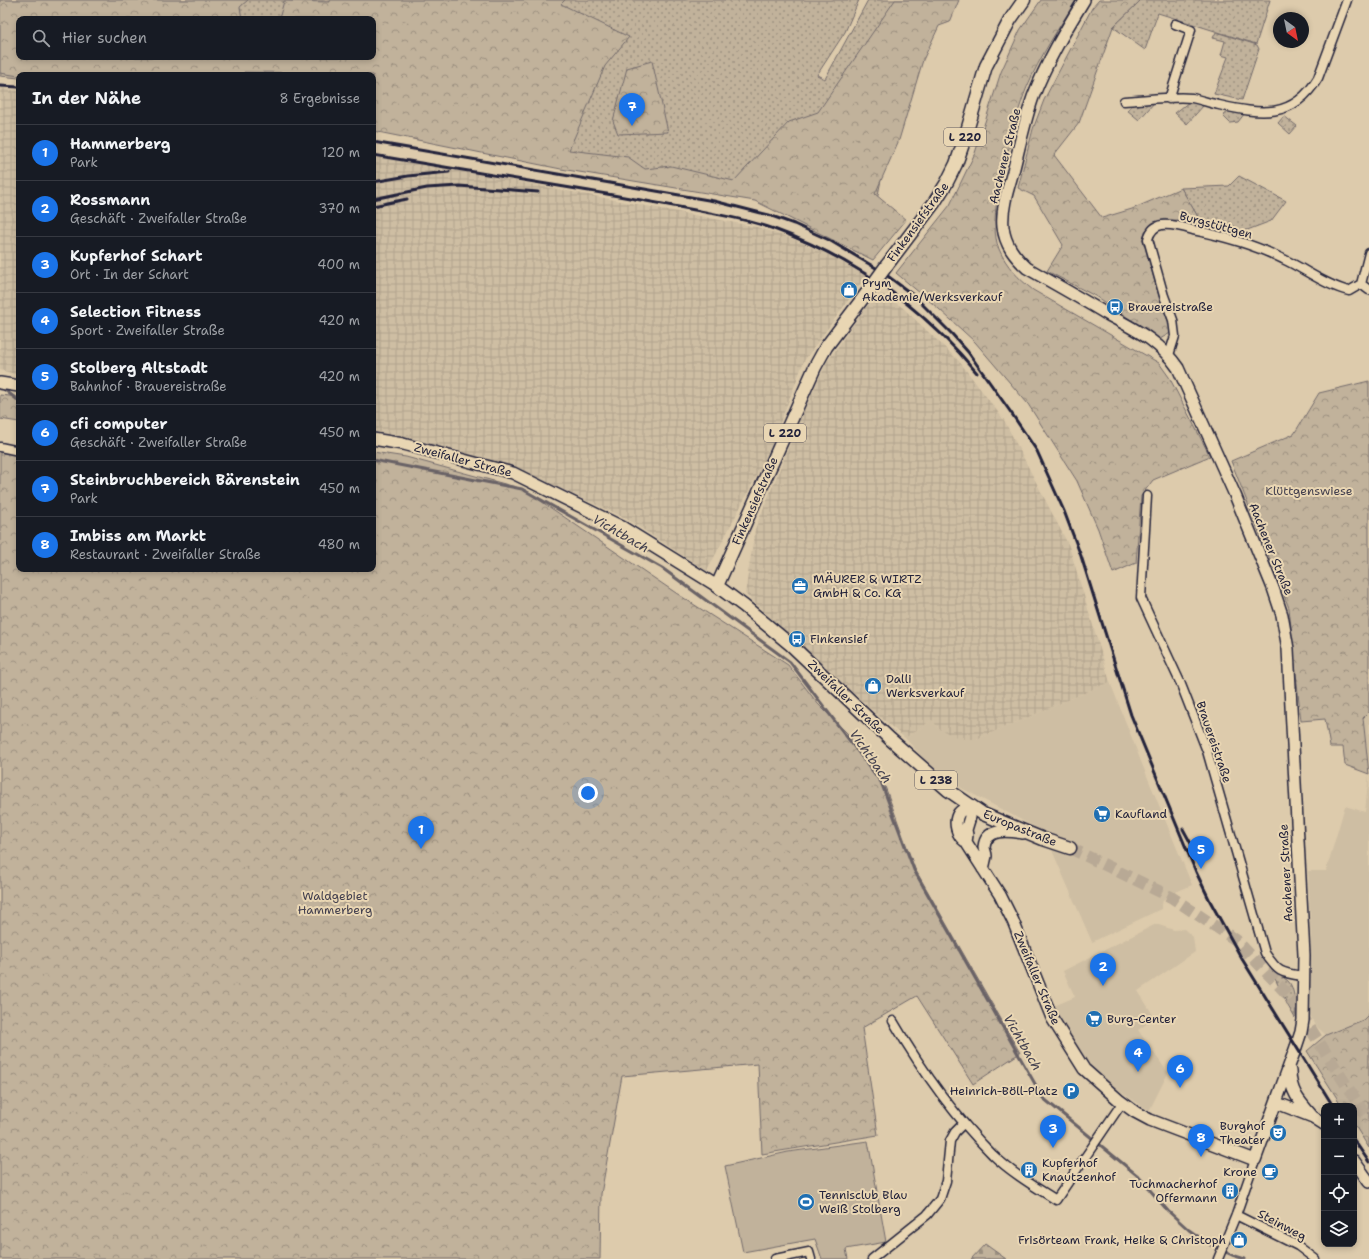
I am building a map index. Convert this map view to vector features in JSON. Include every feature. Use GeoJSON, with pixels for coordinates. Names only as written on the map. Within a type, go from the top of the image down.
{"type":"FeatureCollection","features":[{"type":"Feature","properties":{"kind":"main road","name":"Finkensiefstraße"},"geometry":{"type":"LineString","coordinates":[[718,586],[815,367],[826,347],[946,184],[956,164],[964,141],[986,66],[1010,20],[1024,0]]}},
{"type":"Feature","properties":{"kind":"main road","name":"Zweifaller Straße"},"geometry":{"type":"LineString","coordinates":[[718,586],[791,645],[919,766],[970,806]]}},
{"type":"Feature","properties":{"kind":"main road","name":"Europastraße"},"geometry":{"type":"LineString","coordinates":[[970,806],[983,814],[1070,848]]}},
{"type":"Feature","properties":{"kind":"street","name":"Aachener Straße"},"geometry":{"type":"LineString","coordinates":[[1084,0],[1049,60],[1033,98],[1004,207],[1003,228],[1009,248],[1027,268],[1142,333],[1169,355],[1178,368],[1232,488],[1273,588],[1282,615],[1288,649],[1303,930],[1303,1020],[1301,1032],[1277,1103],[1236,1215],[1219,1256]]}},
{"type":"Feature","properties":{"kind":"street"},"geometry":{"type":"LineString","coordinates":[[1124,101],[1191,98],[1248,111],[1271,112],[1283,110],[1298,102],[1311,90],[1318,78],[1347,0]]}},
{"type":"Feature","properties":{"kind":"street"},"geometry":{"type":"LineString","coordinates":[[1169,99],[1191,30],[1175,24]]}},
{"type":"Feature","properties":{"kind":"street","name":"Burgstüttgen"},"geometry":{"type":"LineString","coordinates":[[1169,355],[1175,336],[1173,320],[1164,296],[1148,239],[1150,233],[1161,225],[1208,233],[1244,244],[1282,258],[1338,289],[1349,291],[1361,284]]}},
{"type":"Feature","properties":{"kind":"street"},"geometry":{"type":"LineString","coordinates":[[1369,253],[1361,284],[1369,290]]}},
{"type":"Feature","properties":{"kind":"street"},"geometry":{"type":"LineString","coordinates":[[0,383],[16,385]]}},
{"type":"Feature","properties":{"kind":"street","name":"Zweifaller Straße"},"geometry":{"type":"LineString","coordinates":[[376,440],[403,444],[513,473],[622,527],[718,586]]}},
{"type":"Feature","properties":{"kind":"street"},"geometry":{"type":"LineString","coordinates":[[0,448],[16,451]]}},
{"type":"Feature","properties":{"kind":"street","name":"Brauereistraße"},"geometry":{"type":"LineString","coordinates":[[1147,496],[1141,598],[1180,682],[1207,752],[1265,953],[1273,965],[1285,974],[1303,976]]}},
{"type":"Feature","properties":{"kind":"street","name":"Zweifaller Straße"},"geometry":{"type":"LineString","coordinates":[[970,806],[970,817],[966,830],[966,842],[1000,895],[1052,1018],[1084,1069],[1134,1112],[1150,1120],[1255,1160]]}},
{"type":"Feature","properties":{"kind":"street"},"geometry":{"type":"LineString","coordinates":[[983,869],[986,856],[984,849],[985,842],[996,832],[1003,830],[1031,834]]}},
{"type":"Feature","properties":{"kind":"street"},"geometry":{"type":"LineString","coordinates":[[893,1021],[915,1058],[964,1123],[994,1156],[1020,1178],[1056,1200],[1122,1103]]}},
{"type":"Feature","properties":{"kind":"street"},"geometry":{"type":"LineString","coordinates":[[1290,1062],[1290,1083],[1297,1099],[1313,1118]]}},
{"type":"Feature","properties":{"kind":"street"},"geometry":{"type":"LineString","coordinates":[[1277,1103],[1321,1122]]}},
{"type":"Feature","properties":{"kind":"street"},"geometry":{"type":"LineString","coordinates":[[872,1259],[927,1215],[940,1199],[946,1181],[950,1141],[955,1132],[964,1123]]}},
{"type":"Feature","properties":{"kind":"street"},"geometry":{"type":"LineString","coordinates":[[1357,1165],[1369,1182]]}},
{"type":"Feature","properties":{"kind":"street","name":"Steinweg"},"geometry":{"type":"LineString","coordinates":[[1236,1215],[1298,1246],[1315,1259]]}},
{"type":"Feature","properties":{"kind":"street"},"geometry":{"type":"LineString","coordinates":[[775,1259],[809,1252],[811,1259]]}},
{"type":"Feature","properties":{"kind":"shaded area"},"geometry":{"type":"Polygon","coordinates":[[[0,88],[16,91],[16,374],[0,370],[0,88]]]}},
{"type":"Feature","properties":{"kind":"shaded area"},"geometry":{"type":"Polygon","coordinates":[[[376,155],[757,227],[793,239],[829,255],[866,276],[804,361],[768,454],[707,571],[625,518],[515,468],[376,432],[376,155]]]}},
{"type":"Feature","properties":{"kind":"shaded area"},"geometry":{"type":"Polygon","coordinates":[[[882,294],[902,307],[959,361],[1004,420],[1069,546],[1110,682],[977,739],[961,739],[939,729],[932,720],[905,738],[873,711],[745,594],[755,529],[802,415],[827,362],[866,307],[882,294]]]}},
{"type":"Feature","properties":{"kind":"shaded area"},"geometry":{"type":"Polygon","coordinates":[[[1110,682],[1192,885],[1171,894],[1163,900],[1161,909],[1092,942],[1044,832],[954,784],[925,760],[905,738],[932,720],[939,729],[977,739],[1110,682]]]}},
{"type":"Feature","properties":{"kind":"shaded area"},"geometry":{"type":"Polygon","coordinates":[[[1369,712],[1369,774],[1363,718],[1369,712]]]}},
{"type":"Feature","properties":{"kind":"shaded area"},"geometry":{"type":"Polygon","coordinates":[[[1369,774],[1369,1014],[1363,1020],[1326,1035],[1317,1027],[1310,1015],[1311,944],[1308,871],[1326,871],[1345,806],[1365,812],[1369,774]]]}},
{"type":"Feature","properties":{"kind":"shaded area","name":"Burg-Center"},"geometry":{"type":"Polygon","coordinates":[[[1156,924],[1174,930],[1184,929],[1193,937],[1195,952],[1138,991],[1155,1018],[1138,1030],[1168,1073],[1149,1111],[1104,1080],[1086,1061],[1071,1039],[1054,1006],[1075,997],[1063,971],[1156,924]]]}},
{"type":"Feature","properties":{"kind":"green space"},"geometry":{"type":"Polygon","coordinates":[[[0,0],[859,0],[845,32],[817,75],[825,79],[868,0],[952,0],[935,30],[891,130],[877,200],[775,204],[572,167],[376,76],[376,72],[16,72],[16,78],[0,76],[0,0]]]}},
{"type":"Feature","properties":{"kind":"green space"},"geometry":{"type":"Polygon","coordinates":[[[0,0],[248,0],[240,7],[242,16],[16,16],[16,60],[376,60],[376,16],[280,16],[284,1],[565,0],[561,4],[629,37],[605,66],[569,150],[628,157],[645,169],[671,166],[734,181],[789,122],[818,112],[895,0],[959,0],[950,22],[939,26],[923,60],[899,140],[875,194],[906,220],[873,260],[755,201],[561,169],[376,132],[376,72],[16,72],[16,76],[0,73],[0,0]]]}},
{"type":"Feature","properties":{"kind":"green space"},"geometry":{"type":"Polygon","coordinates":[[[1041,0],[1076,0],[1038,64],[1019,109],[1003,171],[995,212],[996,238],[999,249],[1013,272],[1033,290],[1159,363],[1169,377],[1210,456],[1153,480],[1141,496],[1136,563],[1113,573],[1098,529],[1077,481],[1028,404],[975,342],[896,273],[950,205],[975,153],[1001,72],[1020,30],[1041,0]]]}},
{"type":"Feature","properties":{"kind":"green space"},"geometry":{"type":"Polygon","coordinates":[[[1099,0],[1141,0],[1113,27],[1079,123],[1054,155],[1102,218],[1132,209],[1181,188],[1204,227],[1177,220],[1161,221],[1145,231],[1143,240],[1159,296],[1172,332],[1160,339],[1095,296],[1047,271],[1063,245],[1034,196],[1018,188],[1033,129],[1044,100],[1092,8],[1099,0]]]}},
{"type":"Feature","properties":{"kind":"green space"},"geometry":{"type":"Polygon","coordinates":[[[1141,0],[1270,0],[1256,44],[1158,13],[1145,50],[1113,27],[1141,0]]]}},
{"type":"Feature","properties":{"kind":"green space"},"geometry":{"type":"Polygon","coordinates":[[[1216,32],[1257,45],[1259,49],[1242,100],[1214,94],[1228,57],[1221,55],[1225,41],[1213,38],[1216,32]]]}},
{"type":"Feature","properties":{"kind":"green space"},"geometry":{"type":"Polygon","coordinates":[[[652,61],[668,132],[618,134],[613,121],[627,68],[652,61]]]}},
{"type":"Feature","properties":{"kind":"green space"},"geometry":{"type":"Polygon","coordinates":[[[1189,102],[1204,105],[1187,124],[1175,113],[1189,102]]]}},
{"type":"Feature","properties":{"kind":"green space"},"geometry":{"type":"Polygon","coordinates":[[[1154,103],[1139,120],[1127,110],[1134,104],[1154,103]]]}},
{"type":"Feature","properties":{"kind":"green space"},"geometry":{"type":"Polygon","coordinates":[[[1230,110],[1245,113],[1238,122],[1230,123],[1223,116],[1230,110]]]}},
{"type":"Feature","properties":{"kind":"green space"},"geometry":{"type":"Polygon","coordinates":[[[1284,116],[1297,126],[1290,134],[1278,123],[1284,116]]]}},
{"type":"Feature","properties":{"kind":"green space"},"geometry":{"type":"Polygon","coordinates":[[[1239,176],[1286,201],[1271,221],[1242,232],[1204,227],[1181,188],[1229,186],[1239,176]]]}},
{"type":"Feature","properties":{"kind":"green space","name":"Klüttgenswiese"},"geometry":{"type":"Polygon","coordinates":[[[1369,381],[1369,712],[1363,718],[1369,774],[1345,765],[1343,747],[1330,747],[1325,719],[1301,721],[1289,608],[1231,461],[1294,434],[1319,393],[1369,381]]]}},
{"type":"Feature","properties":{"kind":"green space"},"geometry":{"type":"Polygon","coordinates":[[[0,395],[16,397],[16,422],[0,419],[0,395]]]}},
{"type":"Feature","properties":{"kind":"green space","name":"Waldgebiet Hammerberg"},"geometry":{"type":"Polygon","coordinates":[[[0,450],[16,454],[16,572],[376,572],[376,452],[406,457],[523,489],[676,593],[788,665],[818,704],[849,735],[883,781],[915,869],[1020,1053],[973,1084],[917,996],[862,1028],[878,1135],[762,1154],[758,1064],[622,1076],[601,1194],[600,1259],[0,1259],[0,450]]]}},
{"type":"Feature","properties":{"kind":"green space"},"geometry":{"type":"Polygon","coordinates":[[[1270,968],[1286,979],[1292,988],[1295,1018],[1288,1006],[1270,968]]]}},
{"type":"Feature","properties":{"kind":"green space"},"geometry":{"type":"Polygon","coordinates":[[[1369,1014],[1369,1148],[1357,1129],[1357,1103],[1340,1103],[1307,1051],[1326,1035],[1363,1020],[1369,1014]]]}},
{"type":"Feature","properties":{"kind":"green space","name":"Tennisclub Blau Weiß Stolberg"},"geometry":{"type":"Polygon","coordinates":[[[868,1141],[886,1242],[846,1249],[848,1259],[822,1259],[815,1239],[743,1252],[725,1166],[788,1152],[868,1141]]]}},
{"type":"Feature","properties":{"kind":"green space"},"geometry":{"type":"Polygon","coordinates":[[[985,1244],[1006,1259],[971,1259],[985,1244]]]}},
{"type":"Feature","properties":{"kind":"waterway","name":"Vichtbach"},"geometry":{"type":"LineString","coordinates":[[1,387],[16,399]]}},
{"type":"Feature","properties":{"kind":"waterway","name":"Vichtbach"},"geometry":{"type":"LineString","coordinates":[[376,461],[522,489],[662,568],[790,662],[881,782],[914,870],[1043,1098],[1138,1176],[1168,1211],[1189,1230],[1212,1246],[1245,1259]]}},
{"type":"Feature","properties":{"kind":"tunnel"},"geometry":{"type":"LineString","coordinates":[[1070,848],[1171,897],[1236,940],[1291,998],[1369,1121]]}},
{"type":"Feature","properties":{"kind":"railway"},"geometry":{"type":"LineString","coordinates":[[0,86],[16,87]]}},
{"type":"Feature","properties":{"kind":"railway"},"geometry":{"type":"LineString","coordinates":[[376,143],[714,201],[769,215],[794,224],[829,240],[881,271],[913,295],[952,334],[968,352],[1037,451],[1064,511],[1081,556],[1131,715],[1196,872],[1242,959],[1331,1103]]}},
{"type":"Feature","properties":{"kind":"railway"},"geometry":{"type":"LineString","coordinates":[[376,155],[658,203],[737,218],[774,229],[832,255],[859,270],[885,288],[934,327],[977,373]]}},
{"type":"Feature","properties":{"kind":"railway"},"geometry":{"type":"LineString","coordinates":[[376,181],[408,176],[449,172]]}},
{"type":"Feature","properties":{"kind":"railway"},"geometry":{"type":"LineString","coordinates":[[376,198],[427,188],[459,186],[538,192]]}},
{"type":"Feature","properties":{"kind":"railway"},"geometry":{"type":"LineString","coordinates":[[376,205],[407,199]]}},
{"type":"Feature","properties":{"kind":"railway"},"geometry":{"type":"LineString","coordinates":[[1183,829],[1200,860]]}},
{"type":"Feature","properties":{"kind":"railway"},"geometry":{"type":"LineString","coordinates":[[1357,1144],[1369,1162]]}},
{"type":"Feature","properties":{"kind":"place","name":"Steinbruchbereich Bärenstein"},"geometry":{"type":"Point","coordinates":[632,126]}},
{"type":"Feature","properties":{"kind":"place","name":"Prym Akademie/Werksverkauf"},"geometry":{"type":"Point","coordinates":[849,290]}},
{"type":"Feature","properties":{"kind":"place","name":"Brauereistraße"},"geometry":{"type":"Point","coordinates":[1115,307]}},
{"type":"Feature","properties":{"kind":"place","name":"MÄURER & WIRTZ GmbH & Co. KG"},"geometry":{"type":"Point","coordinates":[800,586]}},
{"type":"Feature","properties":{"kind":"place","name":"Finkensief"},"geometry":{"type":"Point","coordinates":[797,639]}},
{"type":"Feature","properties":{"kind":"place","name":"Dalli Werksverkauf"},"geometry":{"type":"Point","coordinates":[873,686]}},
{"type":"Feature","properties":{"kind":"place","name":"Kaufland"},"geometry":{"type":"Point","coordinates":[1102,814]}},
{"type":"Feature","properties":{"kind":"place","name":"Hammerberg"},"geometry":{"type":"Point","coordinates":[421,849]}},
{"type":"Feature","properties":{"kind":"place","name":"Stolberg Altstadt"},"geometry":{"type":"Point","coordinates":[1201,869]}},
{"type":"Feature","properties":{"kind":"place","name":"Rossmann"},"geometry":{"type":"Point","coordinates":[1103,986]}},
{"type":"Feature","properties":{"kind":"place","name":"Burg-Center"},"geometry":{"type":"Point","coordinates":[1094,1019]}},
{"type":"Feature","properties":{"kind":"place","name":"Selection Fitness"},"geometry":{"type":"Point","coordinates":[1138,1072]}},
{"type":"Feature","properties":{"kind":"place","name":"cfi computer"},"geometry":{"type":"Point","coordinates":[1180,1088]}},
{"type":"Feature","properties":{"kind":"place","name":"Heinrich-Böll-Platz"},"geometry":{"type":"Point","coordinates":[1071,1091]}},
{"type":"Feature","properties":{"kind":"place","name":"Burghof Theater"},"geometry":{"type":"Point","coordinates":[1278,1133]}},
{"type":"Feature","properties":{"kind":"place","name":"Kupferhof Schart"},"geometry":{"type":"Point","coordinates":[1053,1148]}},
{"type":"Feature","properties":{"kind":"place","name":"Imbiss am Markt"},"geometry":{"type":"Point","coordinates":[1201,1157]}},
{"type":"Feature","properties":{"kind":"place","name":"Kupferhof Knautzenhof"},"geometry":{"type":"Point","coordinates":[1029,1170]}},
{"type":"Feature","properties":{"kind":"place","name":"Krone"},"geometry":{"type":"Point","coordinates":[1270,1172]}},
{"type":"Feature","properties":{"kind":"place","name":"Tuchmacherhof Offermann"},"geometry":{"type":"Point","coordinates":[1230,1191]}},
{"type":"Feature","properties":{"kind":"place","name":"Tennisclub Blau Weiß Stolberg"},"geometry":{"type":"Point","coordinates":[806,1202]}},
{"type":"Feature","properties":{"kind":"place","name":"Frisörteam Frank, Heike & Christoph"},"geometry":{"type":"Point","coordinates":[1239,1240]}}]}
